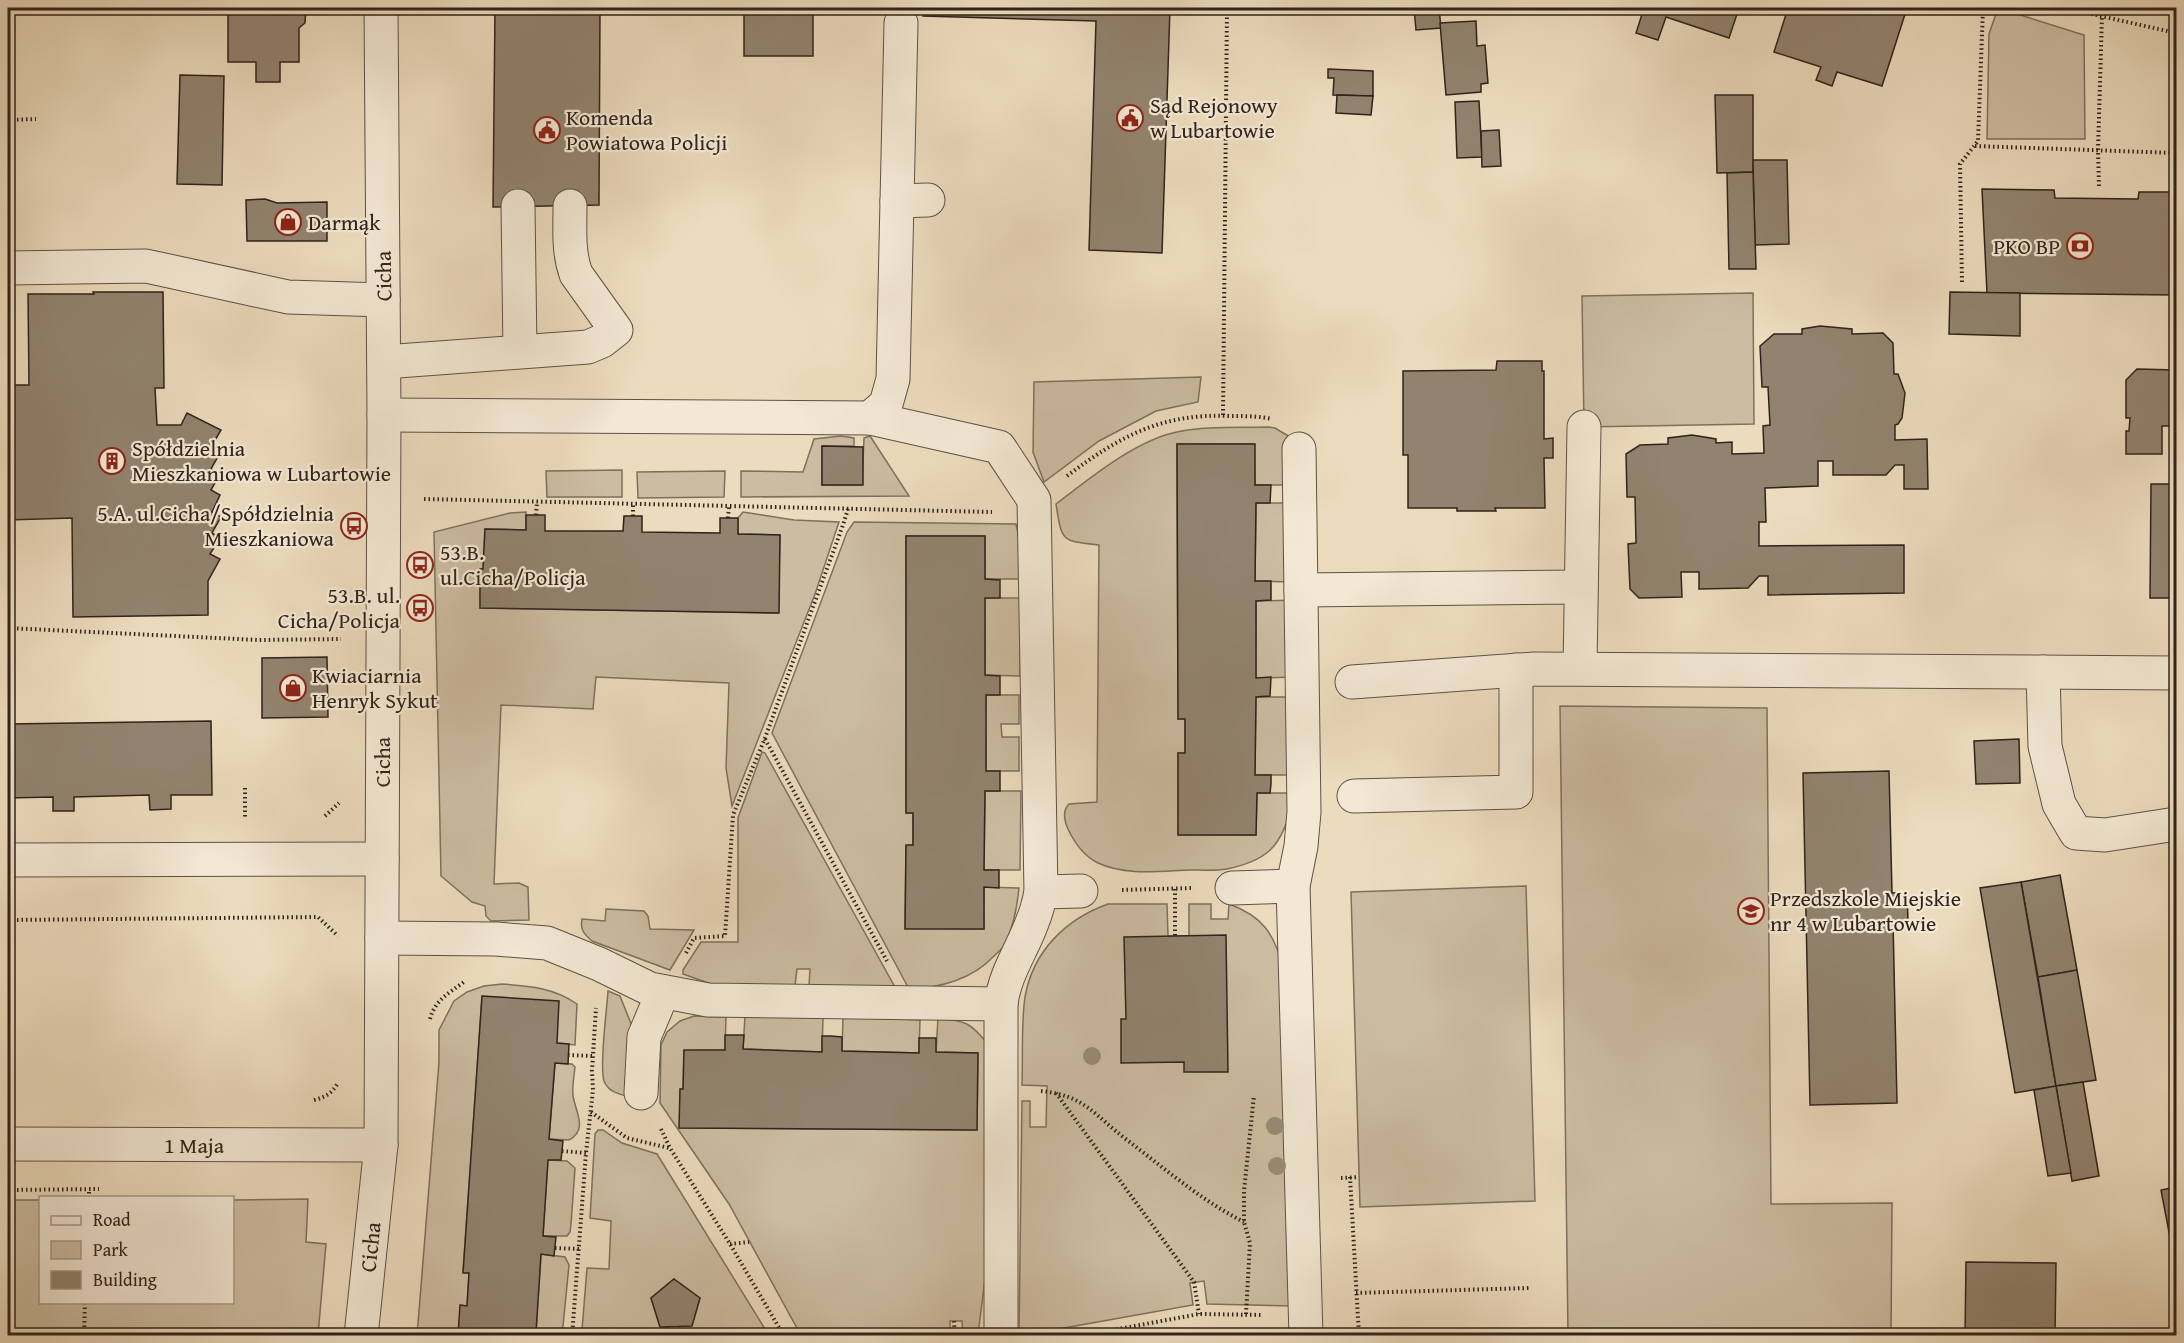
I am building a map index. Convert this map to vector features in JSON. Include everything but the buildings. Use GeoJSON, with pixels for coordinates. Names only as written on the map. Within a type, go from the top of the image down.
{"type":"FeatureCollection","features":[{"type":"Feature","properties":{"kind":"street","name":"Cicha"},"geometry":{"type":"LineString","coordinates":[[361,1335],[381,1145],[384,362],[381,8]]}},
{"type":"Feature","properties":{"kind":"street"},"geometry":{"type":"LineString","coordinates":[[870,418],[886,404],[893,379],[913,200],[901,23]]}},
{"type":"Feature","properties":{"kind":"street"},"geometry":{"type":"LineString","coordinates":[[384,362],[588,347],[603,341],[616,330],[576,274],[573,266],[570,206]]}},
{"type":"Feature","properties":{"kind":"street"},"geometry":{"type":"LineString","coordinates":[[518,207],[520,351]]}},
{"type":"Feature","properties":{"kind":"street"},"geometry":{"type":"LineString","coordinates":[[8,268],[146,266],[288,297],[383,300]]}},
{"type":"Feature","properties":{"kind":"street"},"geometry":{"type":"LineString","coordinates":[[384,415],[870,418],[999,447],[1035,506],[1041,892],[1033,921],[1009,970],[1003,987],[1001,1004],[1001,1335]]}},
{"type":"Feature","properties":{"kind":"street"},"geometry":{"type":"LineString","coordinates":[[1580,668],[1584,427]]}},
{"type":"Feature","properties":{"kind":"street"},"geometry":{"type":"LineString","coordinates":[[1299,449],[1304,813],[1301,846],[1293,886],[1306,1326]]}},
{"type":"Feature","properties":{"kind":"street"},"geometry":{"type":"LineString","coordinates":[[1301,590],[1581,587]]}},
{"type":"Feature","properties":{"kind":"street"},"geometry":{"type":"LineString","coordinates":[[1352,682],[1516,670],[1580,668],[2176,673]]}},
{"type":"Feature","properties":{"kind":"street"},"geometry":{"type":"LineString","coordinates":[[1354,796],[1516,792],[1516,670]]}},
{"type":"Feature","properties":{"kind":"street"},"geometry":{"type":"LineString","coordinates":[[2043,672],[2045,746],[2059,804],[2076,833],[2106,835],[2176,824]]}},
{"type":"Feature","properties":{"kind":"street"},"geometry":{"type":"LineString","coordinates":[[8,860],[382,859]]}},
{"type":"Feature","properties":{"kind":"street"},"geometry":{"type":"LineString","coordinates":[[1232,888],[1293,886]]}},
{"type":"Feature","properties":{"kind":"street"},"geometry":{"type":"LineString","coordinates":[[1041,892],[1081,891]]}},
{"type":"Feature","properties":{"kind":"street"},"geometry":{"type":"LineString","coordinates":[[382,938],[547,942],[599,964],[637,984],[698,999],[728,1002],[1001,1004]]}},
{"type":"Feature","properties":{"kind":"street"},"geometry":{"type":"LineString","coordinates":[[640,1093],[644,1037],[663,992]]}},
{"type":"Feature","properties":{"kind":"street","name":"1 Maja"},"geometry":{"type":"LineString","coordinates":[[8,1144],[381,1145]]}},
{"type":"Feature","properties":{"kind":"path"},"geometry":{"type":"LineString","coordinates":[[1223,415],[1227,8]]}},
{"type":"Feature","properties":{"kind":"path"},"geometry":{"type":"LineString","coordinates":[[1962,282],[1960,164],[1978,141],[1983,8]]}},
{"type":"Feature","properties":{"kind":"path"},"geometry":{"type":"LineString","coordinates":[[2065,8],[2176,33]]}},
{"type":"Feature","properties":{"kind":"path"},"geometry":{"type":"LineString","coordinates":[[2099,186],[2102,16]]}},
{"type":"Feature","properties":{"kind":"path"},"geometry":{"type":"LineString","coordinates":[[8,120],[36,118]]}},
{"type":"Feature","properties":{"kind":"path"},"geometry":{"type":"LineString","coordinates":[[1975,146],[2176,153]]}},
{"type":"Feature","properties":{"kind":"path"},"geometry":{"type":"LineString","coordinates":[[421,499],[848,508],[1035,506],[1093,457],[1124,437],[1168,420],[1223,415],[1263,417],[1278,421],[1290,429],[1299,449]]}},
{"type":"Feature","properties":{"kind":"path"},"geometry":{"type":"LineString","coordinates":[[536,515],[537,502]]}},
{"type":"Feature","properties":{"kind":"path"},"geometry":{"type":"LineString","coordinates":[[633,504],[633,516]]}},
{"type":"Feature","properties":{"kind":"path"},"geometry":{"type":"LineString","coordinates":[[728,518],[729,506]]}},
{"type":"Feature","properties":{"kind":"path"},"geometry":{"type":"LineString","coordinates":[[663,992],[694,938],[725,936],[733,815],[765,738],[848,508]]}},
{"type":"Feature","properties":{"kind":"path"},"geometry":{"type":"LineString","coordinates":[[8,628],[259,640],[351,638]]}},
{"type":"Feature","properties":{"kind":"path"},"geometry":{"type":"LineString","coordinates":[[765,738],[910,1003]]}},
{"type":"Feature","properties":{"kind":"path"},"geometry":{"type":"LineString","coordinates":[[322,818],[342,800]]}},
{"type":"Feature","properties":{"kind":"path"},"geometry":{"type":"LineString","coordinates":[[1081,891],[1232,888]]}},
{"type":"Feature","properties":{"kind":"path"},"geometry":{"type":"LineString","coordinates":[[1174,889],[1175,936]]}},
{"type":"Feature","properties":{"kind":"path"},"geometry":{"type":"LineString","coordinates":[[8,920],[318,917]]}},
{"type":"Feature","properties":{"kind":"path"},"geometry":{"type":"LineString","coordinates":[[430,1019],[433,1007],[443,997],[471,979]]}},
{"type":"Feature","properties":{"kind":"path"},"geometry":{"type":"LineString","coordinates":[[572,1335],[586,1153],[594,1090],[592,1056],[596,1006]]}},
{"type":"Feature","properties":{"kind":"path"},"geometry":{"type":"LineString","coordinates":[[568,1055],[592,1056]]}},
{"type":"Feature","properties":{"kind":"path"},"geometry":{"type":"LineString","coordinates":[[310,1101],[324,1098],[334,1091],[340,1079]]}},
{"type":"Feature","properties":{"kind":"path"},"geometry":{"type":"LineString","coordinates":[[1038,1091],[1062,1093],[1081,1102],[1223,1212],[1244,1222],[1250,1243],[1246,1314]]}},
{"type":"Feature","properties":{"kind":"path"},"geometry":{"type":"LineString","coordinates":[[1055,1093],[1194,1282],[1199,1314]]}},
{"type":"Feature","properties":{"kind":"path"},"geometry":{"type":"LineString","coordinates":[[670,1148],[784,1335]]}},
{"type":"Feature","properties":{"kind":"path"},"geometry":{"type":"LineString","coordinates":[[562,1151],[586,1153]]}},
{"type":"Feature","properties":{"kind":"path"},"geometry":{"type":"LineString","coordinates":[[1343,1178],[1359,1177]]}},
{"type":"Feature","properties":{"kind":"path"},"geometry":{"type":"LineString","coordinates":[[1350,1178],[1359,1335]]}},
{"type":"Feature","properties":{"kind":"path"},"geometry":{"type":"LineString","coordinates":[[89,1189],[89,1196]]}},
{"type":"Feature","properties":{"kind":"path"},"geometry":{"type":"LineString","coordinates":[[730,1244],[749,1242]]}},
{"type":"Feature","properties":{"kind":"path"},"geometry":{"type":"LineString","coordinates":[[555,1248],[579,1249]]}},
{"type":"Feature","properties":{"kind":"path"},"geometry":{"type":"LineString","coordinates":[[1356,1293],[1529,1288]]}},
{"type":"Feature","properties":{"kind":"path"},"geometry":{"type":"LineString","coordinates":[[84,1335],[85,1304]]}},
{"type":"Feature","properties":{"kind":"path"},"geometry":{"type":"LineString","coordinates":[[1081,1335],[1199,1314],[1246,1314],[1306,1326]]}},
{"type":"Feature","properties":{"kind":"path"},"geometry":{"type":"LineString","coordinates":[[954,1321],[955,1335]]}},
{"type":"Feature","properties":{"kind":"path"},"geometry":{"type":"LineString","coordinates":[[674,1326],[674,1335]]}},
{"type":"Feature","properties":{"kind":"green space"},"geometry":{"type":"Polygon","coordinates":[[[1998,8],[2084,35],[2085,139],[1987,139],[1989,34],[1998,8]]]}},
{"type":"Feature","properties":{"kind":"green space"},"geometry":{"type":"Polygon","coordinates":[[[1753,293],[1754,424],[1584,427],[1582,296],[1753,293]]]}},
{"type":"Feature","properties":{"kind":"green space"},"geometry":{"type":"Polygon","coordinates":[[[1201,377],[1198,402],[1156,411],[1099,441],[1044,482],[1033,452],[1034,382],[1201,377]]]}},
{"type":"Feature","properties":{"kind":"green space"},"geometry":{"type":"Polygon","coordinates":[[[1269,427],[1290,437],[1293,485],[1255,485],[1254,444],[1177,444],[1178,719],[1185,719],[1185,753],[1178,753],[1178,835],[1256,835],[1257,793],[1295,793],[1286,824],[1279,839],[1265,855],[1232,868],[1143,872],[1120,870],[1098,863],[1080,849],[1067,826],[1065,810],[1069,804],[1097,802],[1099,545],[1077,542],[1066,537],[1062,533],[1056,504],[1129,452],[1161,436],[1199,429],[1269,427]]]}},
{"type":"Feature","properties":{"kind":"green space"},"geometry":{"type":"Polygon","coordinates":[[[841,436],[854,438],[854,446],[822,446],[822,485],[862,485],[864,438],[870,436],[909,496],[741,497],[741,471],[803,472],[814,439],[841,436]]]}},
{"type":"Feature","properties":{"kind":"green space"},"geometry":{"type":"Polygon","coordinates":[[[622,470],[622,497],[547,497],[546,471],[622,470]]]}},
{"type":"Feature","properties":{"kind":"green space"},"geometry":{"type":"Polygon","coordinates":[[[725,471],[724,497],[638,498],[637,472],[725,471]]]}},
{"type":"Feature","properties":{"kind":"green space"},"geometry":{"type":"Polygon","coordinates":[[[1256,503],[1294,503],[1293,582],[1255,581],[1256,503]]]}},
{"type":"Feature","properties":{"kind":"green space"},"geometry":{"type":"Polygon","coordinates":[[[526,512],[526,530],[485,529],[483,569],[480,569],[480,608],[778,613],[780,535],[738,534],[738,518],[743,512],[794,520],[839,522],[815,594],[732,806],[726,768],[729,683],[596,677],[593,709],[501,705],[494,884],[519,883],[528,887],[529,920],[491,921],[486,916],[485,906],[472,902],[441,876],[434,532],[510,513],[526,512]]]}},
{"type":"Feature","properties":{"kind":"green space"},"geometry":{"type":"Polygon","coordinates":[[[854,522],[1016,524],[1020,543],[1020,579],[985,579],[985,536],[906,536],[906,813],[913,813],[913,845],[906,846],[905,928],[984,929],[984,887],[1019,888],[1013,922],[1002,948],[976,971],[955,981],[932,987],[909,989],[772,733],[847,532],[854,522]]]}},
{"type":"Feature","properties":{"kind":"green space"},"geometry":{"type":"Polygon","coordinates":[[[985,598],[1021,598],[1020,676],[985,675],[985,598]]]}},
{"type":"Feature","properties":{"kind":"green space"},"geometry":{"type":"Polygon","coordinates":[[[1294,600],[1295,677],[1256,678],[1256,601],[1294,600]]]}},
{"type":"Feature","properties":{"kind":"green space"},"geometry":{"type":"Polygon","coordinates":[[[986,695],[1019,695],[1019,724],[1001,724],[1002,737],[1019,737],[1019,771],[986,771],[986,695]]]}},
{"type":"Feature","properties":{"kind":"green space"},"geometry":{"type":"Polygon","coordinates":[[[1256,697],[1294,697],[1293,775],[1255,775],[1256,697]]]}},
{"type":"Feature","properties":{"kind":"green space"},"geometry":{"type":"Polygon","coordinates":[[[1560,706],[1767,708],[1771,1204],[1892,1203],[1891,1335],[1568,1335],[1560,706]]]}},
{"type":"Feature","properties":{"kind":"green space"},"geometry":{"type":"Polygon","coordinates":[[[762,752],[765,753],[896,989],[809,986],[810,969],[797,969],[795,986],[714,985],[683,974],[683,970],[701,942],[738,942],[738,818],[762,752]]]}},
{"type":"Feature","properties":{"kind":"green space"},"geometry":{"type":"Polygon","coordinates":[[[985,791],[1021,791],[1020,870],[984,870],[985,791]]]}},
{"type":"Feature","properties":{"kind":"green space"},"geometry":{"type":"Polygon","coordinates":[[[1526,886],[1535,1201],[1360,1207],[1351,892],[1526,886]]]}},
{"type":"Feature","properties":{"kind":"green space"},"geometry":{"type":"Polygon","coordinates":[[[1108,904],[1167,904],[1168,936],[1189,936],[1189,904],[1211,904],[1211,919],[1228,919],[1229,904],[1250,914],[1271,935],[1283,967],[1294,1306],[1207,1304],[1204,1281],[1190,1283],[1193,1305],[1019,1336],[1022,1101],[1030,1101],[1030,1127],[1046,1127],[1047,1086],[1022,1085],[1025,997],[1035,965],[1054,939],[1078,918],[1108,904]]]}},
{"type":"Feature","properties":{"kind":"green space"},"geometry":{"type":"Polygon","coordinates":[[[606,909],[644,911],[648,916],[650,929],[694,930],[670,970],[592,941],[582,929],[582,919],[605,921],[606,909]]]}},
{"type":"Feature","properties":{"kind":"green space"},"geometry":{"type":"Polygon","coordinates":[[[502,984],[551,991],[577,1004],[575,1045],[557,1043],[482,997],[463,1272],[469,1273],[467,1306],[461,1305],[458,1335],[417,1336],[439,1062],[439,1030],[454,1001],[467,992],[484,986],[502,984]]]}},
{"type":"Feature","properties":{"kind":"green space"},"geometry":{"type":"Polygon","coordinates":[[[608,991],[620,996],[632,1026],[626,1096],[610,1089],[604,1081],[603,1051],[608,991]]]}},
{"type":"Feature","properties":{"kind":"green space"},"geometry":{"type":"Polygon","coordinates":[[[694,1016],[726,1017],[725,1050],[684,1051],[683,1089],[680,1089],[680,1128],[977,1130],[978,1053],[936,1052],[938,1018],[966,1024],[981,1036],[987,1043],[989,1249],[978,1334],[963,1334],[962,1321],[950,1321],[950,1334],[804,1334],[798,1330],[729,1204],[660,1103],[661,1045],[667,1032],[680,1021],[694,1016]]]}},
{"type":"Feature","properties":{"kind":"green space"},"geometry":{"type":"Polygon","coordinates":[[[745,1016],[823,1018],[822,1052],[743,1049],[745,1016]]]}},
{"type":"Feature","properties":{"kind":"green space"},"geometry":{"type":"Polygon","coordinates":[[[843,1017],[920,1020],[919,1053],[842,1051],[843,1017]]]}},
{"type":"Feature","properties":{"kind":"green space"},"geometry":{"type":"Polygon","coordinates":[[[555,1063],[572,1064],[575,1067],[573,1096],[579,1126],[575,1136],[569,1140],[549,1139],[555,1063]]]}},
{"type":"Feature","properties":{"kind":"green space"},"geometry":{"type":"Polygon","coordinates":[[[598,1130],[603,1130],[622,1143],[657,1154],[765,1329],[762,1336],[678,1335],[679,1326],[692,1325],[700,1298],[674,1279],[651,1298],[660,1327],[669,1327],[668,1335],[584,1335],[582,1330],[587,1268],[609,1269],[611,1221],[590,1218],[595,1134],[598,1130]]]}},
{"type":"Feature","properties":{"kind":"green space"},"geometry":{"type":"Polygon","coordinates":[[[548,1160],[567,1161],[575,1168],[571,1224],[567,1236],[543,1236],[548,1160]]]}},
{"type":"Feature","properties":{"kind":"green space"},"geometry":{"type":"Polygon","coordinates":[[[308,1199],[306,1242],[326,1244],[318,1335],[8,1335],[8,1200],[39,1200],[39,1304],[234,1304],[234,1200],[308,1199]]]}},
{"type":"Feature","properties":{"kind":"green space"},"geometry":{"type":"Polygon","coordinates":[[[541,1254],[565,1257],[569,1265],[563,1326],[559,1333],[536,1332],[541,1254]]]}},
{"type":"Feature","properties":{"kind":"place","name":"Sąd Rejonowy w Lubartowie"},"geometry":{"type":"Point","coordinates":[1130,118]}},
{"type":"Feature","properties":{"kind":"place","name":"Komenda Powiatowa Policji"},"geometry":{"type":"Point","coordinates":[547,130]}},
{"type":"Feature","properties":{"kind":"place","name":"Darmąk"},"geometry":{"type":"Point","coordinates":[288,222]}},
{"type":"Feature","properties":{"kind":"place","name":"PKO BP"},"geometry":{"type":"Point","coordinates":[2080,246]}},
{"type":"Feature","properties":{"kind":"place","name":"Spółdzielnia Mieszkaniowa w Lubartowie"},"geometry":{"type":"Point","coordinates":[112,461]}},
{"type":"Feature","properties":{"kind":"place","name":"5.A. ul.Cicha/Spółdzielnia Mieszkaniowa"},"geometry":{"type":"Point","coordinates":[354,526]}},
{"type":"Feature","properties":{"kind":"place","name":"53.B. ul.Cicha/Policja"},"geometry":{"type":"Point","coordinates":[420,565]}},
{"type":"Feature","properties":{"kind":"place","name":"53.B. ul. Cicha/Policja"},"geometry":{"type":"Point","coordinates":[420,608]}},
{"type":"Feature","properties":{"kind":"place","name":"Kwiaciarnia Henryk Sykut"},"geometry":{"type":"Point","coordinates":[293,688]}},
{"type":"Feature","properties":{"kind":"place","name":"Przedszkole Miejskie nr 4 w Lubartowie"},"geometry":{"type":"Point","coordinates":[1751,911]}}]}
